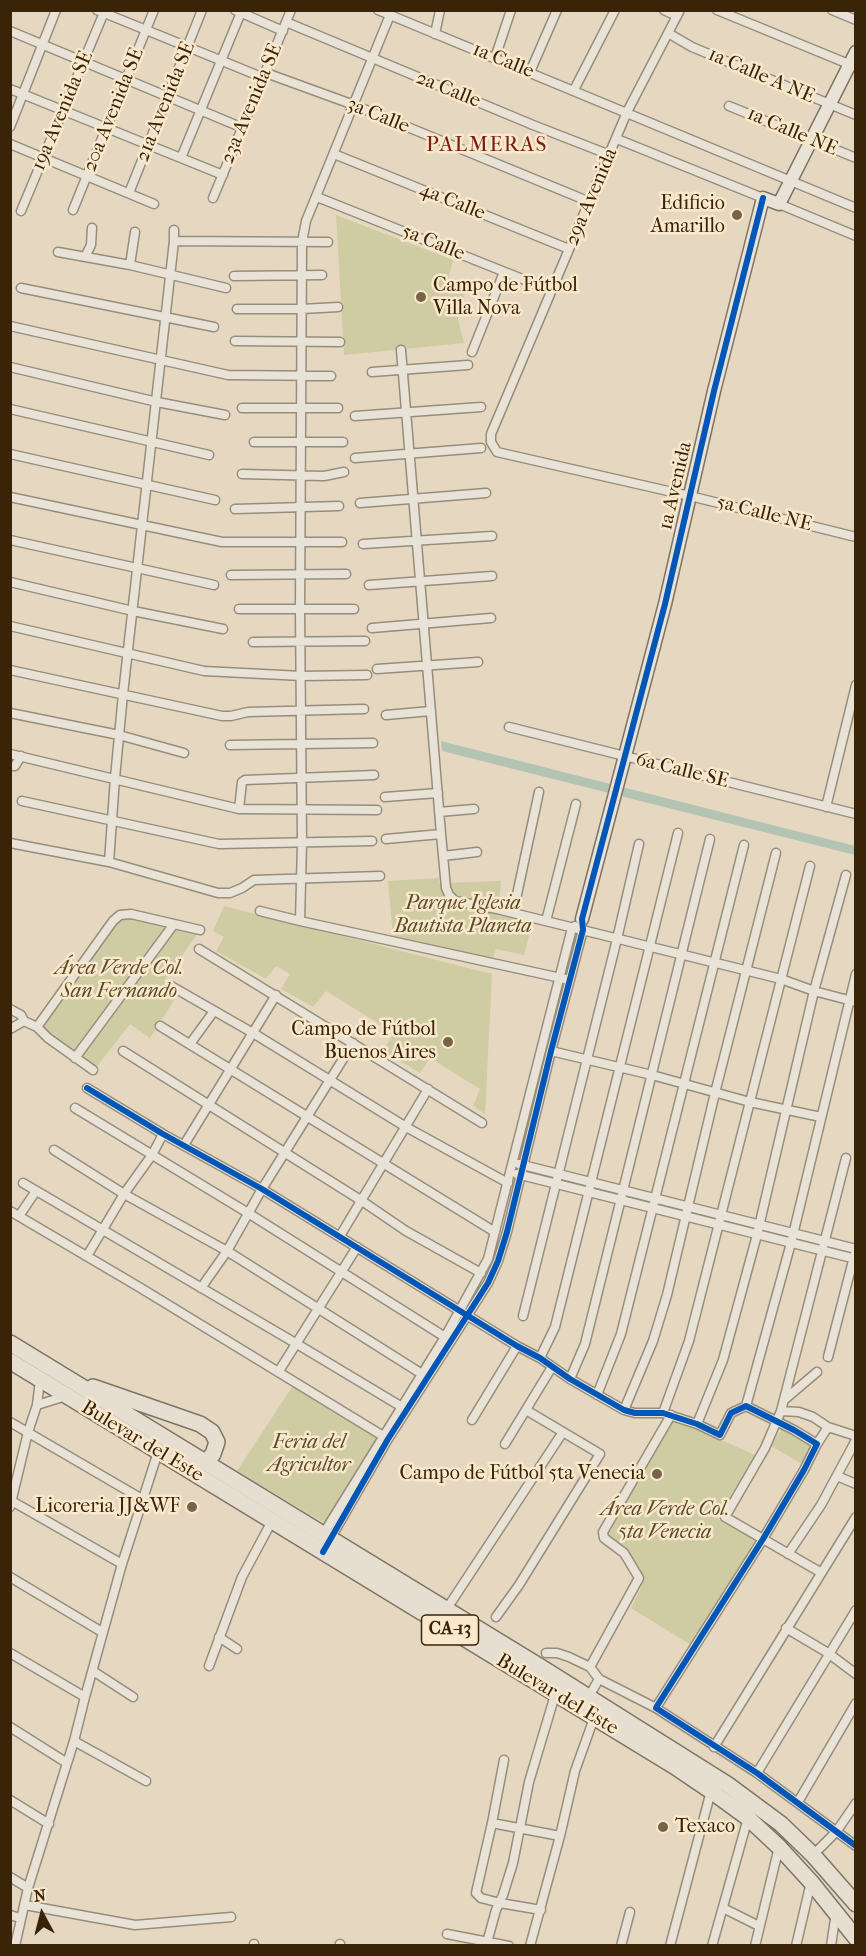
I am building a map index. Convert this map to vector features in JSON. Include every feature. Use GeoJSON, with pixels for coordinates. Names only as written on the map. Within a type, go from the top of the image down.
{"type":"FeatureCollection","features":[{"type":"Feature","properties":{"kind":"highway","name":"Bulevar del Este"},"geometry":{"type":"LineString","coordinates":[[10,1343],[205,1463],[555,1695],[674,1766],[711,1791],[748,1818],[779,1847],[836,1911],[855,1938]]}},
{"type":"Feature","properties":{"kind":"highway","name":"Bulevar del Este"},"geometry":{"type":"LineString","coordinates":[[10,1361],[272,1521],[323,1543],[446,1610],[728,1784],[781,1824],[855,1904]]}},
{"type":"Feature","properties":{"kind":"highway"},"geometry":{"type":"LineString","coordinates":[[68,1379],[200,1424],[212,1432],[217,1442],[213,1454],[205,1463],[185,1459],[134,1429],[114,1425]]}},
{"type":"Feature","properties":{"kind":"street"},"geometry":{"type":"LineString","coordinates":[[10,127],[57,10]]}},
{"type":"Feature","properties":{"kind":"street","name":"20a Avenida SE"},"geometry":{"type":"LineString","coordinates":[[73,210],[154,10]]}},
{"type":"Feature","properties":{"kind":"street","name":"21a Avenida SE"},"geometry":{"type":"LineString","coordinates":[[129,193],[202,10]]}},
{"type":"Feature","properties":{"kind":"street","name":"23a Avenida SE"},"geometry":{"type":"LineString","coordinates":[[213,198],[291,10]]}},
{"type":"Feature","properties":{"kind":"street","name":"1a Calle"},"geometry":{"type":"LineString","coordinates":[[378,10],[855,208]]}},
{"type":"Feature","properties":{"kind":"street"},"geometry":{"type":"LineString","coordinates":[[435,34],[440,10]]}},
{"type":"Feature","properties":{"kind":"street"},"geometry":{"type":"LineString","coordinates":[[495,58],[511,10]]}},
{"type":"Feature","properties":{"kind":"street"},"geometry":{"type":"LineString","coordinates":[[530,72],[557,10]]}},
{"type":"Feature","properties":{"kind":"street"},"geometry":{"type":"LineString","coordinates":[[574,90],[615,10]]}},
{"type":"Feature","properties":{"kind":"street"},"geometry":{"type":"LineString","coordinates":[[664,10],[679,13]]}},
{"type":"Feature","properties":{"kind":"street"},"geometry":{"type":"LineString","coordinates":[[717,10],[852,66]]}},
{"type":"Feature","properties":{"kind":"street"},"geometry":{"type":"LineString","coordinates":[[832,10],[855,20]]}},
{"type":"Feature","properties":{"kind":"street","name":"3a Calle"},"geometry":{"type":"LineString","coordinates":[[102,11],[221,61],[354,105],[590,202]]}},
{"type":"Feature","properties":{"kind":"street","name":"19a Avenida SE"},"geometry":{"type":"LineString","coordinates":[[21,211],[84,62],[102,11]]}},
{"type":"Feature","properties":{"kind":"street"},"geometry":{"type":"LineString","coordinates":[[181,158],[239,11],[283,31]]}},
{"type":"Feature","properties":{"kind":"street","name":"29a Avenida"},"geometry":{"type":"LineString","coordinates":[[497,452],[491,442],[490,434],[627,112],[679,13]]}},
{"type":"Feature","properties":{"kind":"street"},"geometry":{"type":"LineString","coordinates":[[300,921],[303,843],[300,642],[302,242],[306,221],[390,15]]}},
{"type":"Feature","properties":{"kind":"street","name":"2a Calle"},"geometry":{"type":"LineString","coordinates":[[286,22],[610,155]]}},
{"type":"Feature","properties":{"kind":"street"},"geometry":{"type":"LineString","coordinates":[[10,31],[243,128]]}},
{"type":"Feature","properties":{"kind":"street","name":"1a Calle A NE"},"geometry":{"type":"LineString","coordinates":[[668,33],[692,47],[855,115]]}},
{"type":"Feature","properties":{"kind":"street"},"geometry":{"type":"LineString","coordinates":[[778,204],[829,104],[852,66],[855,52]]}},
{"type":"Feature","properties":{"kind":"street"},"geometry":{"type":"LineString","coordinates":[[10,89],[223,175]]}},
{"type":"Feature","properties":{"kind":"street","name":"1a Calle NE"},"geometry":{"type":"LineString","coordinates":[[729,106],[855,158]]}},
{"type":"Feature","properties":{"kind":"street"},"geometry":{"type":"LineString","coordinates":[[617,139],[855,236]]}},
{"type":"Feature","properties":{"kind":"street"},"geometry":{"type":"LineString","coordinates":[[10,144],[154,204]]}},
{"type":"Feature","properties":{"kind":"street","name":"4a Calle"},"geometry":{"type":"LineString","coordinates":[[334,154],[569,249]]}},
{"type":"Feature","properties":{"kind":"street","name":"5a Calle"},"geometry":{"type":"LineString","coordinates":[[316,197],[550,290]]}},
{"type":"Feature","properties":{"kind":"street","name":"1a Avenida"},"geometry":{"type":"LineString","coordinates":[[579,926],[653,652],[714,391],[763,198]]}},
{"type":"Feature","properties":{"kind":"street"},"geometry":{"type":"LineString","coordinates":[[86,255],[91,245],[92,228]]}},
{"type":"Feature","properties":{"kind":"street"},"geometry":{"type":"LineString","coordinates":[[110,862],[123,694],[162,360],[174,230]]}},
{"type":"Feature","properties":{"kind":"street"},"geometry":{"type":"LineString","coordinates":[[130,265],[135,232]]}},
{"type":"Feature","properties":{"kind":"street"},"geometry":{"type":"LineString","coordinates":[[174,242],[328,242]]}},
{"type":"Feature","properties":{"kind":"street"},"geometry":{"type":"LineString","coordinates":[[58,252],[86,255],[226,288]]}},
{"type":"Feature","properties":{"kind":"street"},"geometry":{"type":"LineString","coordinates":[[472,352],[504,272]]}},
{"type":"Feature","properties":{"kind":"street"},"geometry":{"type":"LineString","coordinates":[[234,276],[322,275]]}},
{"type":"Feature","properties":{"kind":"street"},"geometry":{"type":"LineString","coordinates":[[21,288],[214,327]]}},
{"type":"Feature","properties":{"kind":"street"},"geometry":{"type":"LineString","coordinates":[[237,309],[338,307]]}},
{"type":"Feature","properties":{"kind":"street"},"geometry":{"type":"LineString","coordinates":[[10,326],[228,375],[331,376]]}},
{"type":"Feature","properties":{"kind":"street"},"geometry":{"type":"LineString","coordinates":[[235,341],[340,342]]}},
{"type":"Feature","properties":{"kind":"street"},"geometry":{"type":"LineString","coordinates":[[401,350],[443,856],[446,888],[452,898],[455,901],[579,926],[618,939],[781,979],[852,1001]]}},
{"type":"Feature","properties":{"kind":"street"},"geometry":{"type":"LineString","coordinates":[[372,372],[468,365]]}},
{"type":"Feature","properties":{"kind":"street"},"geometry":{"type":"LineString","coordinates":[[10,366],[157,402],[225,415]]}},
{"type":"Feature","properties":{"kind":"street"},"geometry":{"type":"LineString","coordinates":[[355,416],[481,407]]}},
{"type":"Feature","properties":{"kind":"street"},"geometry":{"type":"LineString","coordinates":[[242,408],[338,408]]}},
{"type":"Feature","properties":{"kind":"street"},"geometry":{"type":"LineString","coordinates":[[10,410],[209,455]]}},
{"type":"Feature","properties":{"kind":"street"},"geometry":{"type":"LineString","coordinates":[[254,442],[342,442]]}},
{"type":"Feature","properties":{"kind":"street"},"geometry":{"type":"LineString","coordinates":[[355,458],[481,448]]}},
{"type":"Feature","properties":{"kind":"street","name":"5a Calle NE"},"geometry":{"type":"LineString","coordinates":[[497,452],[855,537]]}},
{"type":"Feature","properties":{"kind":"street"},"geometry":{"type":"LineString","coordinates":[[10,454],[148,483],[215,500]]}},
{"type":"Feature","properties":{"kind":"street"},"geometry":{"type":"LineString","coordinates":[[242,474],[324,476],[344,472]]}},
{"type":"Feature","properties":{"kind":"street"},"geometry":{"type":"LineString","coordinates":[[360,503],[486,493]]}},
{"type":"Feature","properties":{"kind":"street"},"geometry":{"type":"LineString","coordinates":[[10,497],[222,542],[342,542]]}},
{"type":"Feature","properties":{"kind":"street"},"geometry":{"type":"LineString","coordinates":[[235,510],[339,506]]}},
{"type":"Feature","properties":{"kind":"street"},"geometry":{"type":"LineString","coordinates":[[363,544],[492,536]]}},
{"type":"Feature","properties":{"kind":"street"},"geometry":{"type":"LineString","coordinates":[[10,540],[214,585]]}},
{"type":"Feature","properties":{"kind":"street"},"geometry":{"type":"LineString","coordinates":[[231,575],[346,574]]}},
{"type":"Feature","properties":{"kind":"street"},"geometry":{"type":"LineString","coordinates":[[369,585],[492,576]]}},
{"type":"Feature","properties":{"kind":"street"},"geometry":{"type":"LineString","coordinates":[[10,582],[133,611],[223,629]]}},
{"type":"Feature","properties":{"kind":"street"},"geometry":{"type":"LineString","coordinates":[[239,609],[354,609]]}},
{"type":"Feature","properties":{"kind":"street"},"geometry":{"type":"LineString","coordinates":[[372,628],[492,618]]}},
{"type":"Feature","properties":{"kind":"street"},"geometry":{"type":"LineString","coordinates":[[10,626],[128,652],[204,672],[302,676],[367,675]]}},
{"type":"Feature","properties":{"kind":"street"},"geometry":{"type":"LineString","coordinates":[[254,642],[365,640]]}},
{"type":"Feature","properties":{"kind":"street"},"geometry":{"type":"LineString","coordinates":[[377,669],[477,662]]}},
{"type":"Feature","properties":{"kind":"street"},"geometry":{"type":"LineString","coordinates":[[10,670],[222,716],[248,712],[364,709]]}},
{"type":"Feature","properties":{"kind":"street"},"geometry":{"type":"LineString","coordinates":[[826,807],[855,685]]}},
{"type":"Feature","properties":{"kind":"street"},"geometry":{"type":"LineString","coordinates":[[386,715],[431,711]]}},
{"type":"Feature","properties":{"kind":"street"},"geometry":{"type":"LineString","coordinates":[[10,713],[119,735],[184,753]]}},
{"type":"Feature","properties":{"kind":"street","name":"6a Calle SE"},"geometry":{"type":"LineString","coordinates":[[509,727],[855,814]]}},
{"type":"Feature","properties":{"kind":"street"},"geometry":{"type":"LineString","coordinates":[[230,745],[373,743]]}},
{"type":"Feature","properties":{"kind":"street"},"geometry":{"type":"LineString","coordinates":[[10,754],[239,809],[377,810]]}},
{"type":"Feature","properties":{"kind":"street"},"geometry":{"type":"LineString","coordinates":[[10,766],[15,766],[21,756]]}},
{"type":"Feature","properties":{"kind":"street"},"geometry":{"type":"LineString","coordinates":[[239,809],[242,782],[245,780],[374,775]]}},
{"type":"Feature","properties":{"kind":"street"},"geometry":{"type":"LineString","coordinates":[[513,913],[539,792]]}},
{"type":"Feature","properties":{"kind":"street"},"geometry":{"type":"LineString","coordinates":[[385,797],[438,793]]}},
{"type":"Feature","properties":{"kind":"street"},"geometry":{"type":"LineString","coordinates":[[22,801],[219,844],[372,841]]}},
{"type":"Feature","properties":{"kind":"street"},"geometry":{"type":"LineString","coordinates":[[546,921],[576,804]]}},
{"type":"Feature","properties":{"kind":"street"},"geometry":{"type":"LineString","coordinates":[[439,812],[474,809]]}},
{"type":"Feature","properties":{"kind":"street"},"geometry":{"type":"LineString","coordinates":[[540,1358],[555,1327],[678,833]]}},
{"type":"Feature","properties":{"kind":"street"},"geometry":{"type":"LineString","coordinates":[[386,839],[441,834]]}},
{"type":"Feature","properties":{"kind":"street"},"geometry":{"type":"LineString","coordinates":[[570,1379],[585,1344],[710,839]]}},
{"type":"Feature","properties":{"kind":"street"},"geometry":{"type":"LineString","coordinates":[[10,843],[110,862],[218,892],[230,893],[254,880],[380,876]]}},
{"type":"Feature","properties":{"kind":"street"},"geometry":{"type":"LineString","coordinates":[[523,1316],[618,939],[639,844]]}},
{"type":"Feature","properties":{"kind":"street"},"geometry":{"type":"LineString","coordinates":[[597,1395],[621,1335],[744,845]]}},
{"type":"Feature","properties":{"kind":"street"},"geometry":{"type":"LineString","coordinates":[[443,856],[477,852]]}},
{"type":"Feature","properties":{"kind":"street"},"geometry":{"type":"LineString","coordinates":[[624,1410],[653,1341],[667,1295],[776,853]]}},
{"type":"Feature","properties":{"kind":"street"},"geometry":{"type":"LineString","coordinates":[[590,1667],[639,1578],[624,1552],[604,1538],[603,1532],[667,1414],[689,1341],[810,866]]}},
{"type":"Feature","properties":{"kind":"street"},"geometry":{"type":"LineString","coordinates":[[697,1424],[723,1360],[760,1225],[814,991],[846,875]]}},
{"type":"Feature","properties":{"kind":"street"},"geometry":{"type":"LineString","coordinates":[[260,911],[570,980]]}},
{"type":"Feature","properties":{"kind":"street"},"geometry":{"type":"LineString","coordinates":[[37,1027],[112,921],[120,915],[130,914],[200,930]]}},
{"type":"Feature","properties":{"kind":"street"},"geometry":{"type":"LineString","coordinates":[[75,1058],[174,924]]}},
{"type":"Feature","properties":{"kind":"street"},"geometry":{"type":"LineString","coordinates":[[323,1543],[464,1313],[488,1259],[560,976],[579,926]]}},
{"type":"Feature","properties":{"kind":"street"},"geometry":{"type":"LineString","coordinates":[[386,1438],[422,1374],[446,1337],[488,1283],[498,1261],[570,980],[579,926]]}},
{"type":"Feature","properties":{"kind":"street"},"geometry":{"type":"LineString","coordinates":[[199,948],[482,1123]]}},
{"type":"Feature","properties":{"kind":"street"},"geometry":{"type":"LineString","coordinates":[[746,1406],[792,1238],[852,1001],[855,974]]}},
{"type":"Feature","properties":{"kind":"street"},"geometry":{"type":"LineString","coordinates":[[171,986],[253,1033],[329,1082],[508,1183]]}},
{"type":"Feature","properties":{"kind":"street"},"geometry":{"type":"LineString","coordinates":[[184,1145],[276,995]]}},
{"type":"Feature","properties":{"kind":"street"},"geometry":{"type":"LineString","coordinates":[[10,1009],[93,1070]]}},
{"type":"Feature","properties":{"kind":"street"},"geometry":{"type":"LineString","coordinates":[[190,1044],[214,1011]]}},
{"type":"Feature","properties":{"kind":"street"},"geometry":{"type":"LineString","coordinates":[[10,1029],[24,1021]]}},
{"type":"Feature","properties":{"kind":"street"},"geometry":{"type":"LineString","coordinates":[[160,1026],[495,1232]]}},
{"type":"Feature","properties":{"kind":"street"},"geometry":{"type":"LineString","coordinates":[[201,1288],[227,1251],[262,1189],[353,1043]]}},
{"type":"Feature","properties":{"kind":"street"},"geometry":{"type":"LineString","coordinates":[[123,1051],[406,1231],[481,1273]]}},
{"type":"Feature","properties":{"kind":"street"},"geometry":{"type":"LineString","coordinates":[[551,1052],[652,1075],[750,1102],[821,1117]]}},
{"type":"Feature","properties":{"kind":"street"},"geometry":{"type":"LineString","coordinates":[[87,1088],[262,1189],[624,1410],[635,1413],[667,1414],[720,1435],[730,1413],[746,1406]]}},
{"type":"Feature","properties":{"kind":"street"},"geometry":{"type":"LineString","coordinates":[[340,1236],[428,1089]]}},
{"type":"Feature","properties":{"kind":"street"},"geometry":{"type":"LineString","coordinates":[[75,1108],[446,1337]]}},
{"type":"Feature","properties":{"kind":"street"},"geometry":{"type":"LineString","coordinates":[[87,1256],[124,1194],[164,1134]]}},
{"type":"Feature","properties":{"kind":"street"},"geometry":{"type":"LineString","coordinates":[[54,1150],[124,1194],[227,1251],[422,1374]]}},
{"type":"Feature","properties":{"kind":"street"},"geometry":{"type":"LineString","coordinates":[[820,1572],[725,1517],[765,1448],[781,1411],[846,1158]]}},
{"type":"Feature","properties":{"kind":"street"},"geometry":{"type":"LineString","coordinates":[[513,1163],[760,1225],[822,1250],[855,1255]]}},
{"type":"Feature","properties":{"kind":"street"},"geometry":{"type":"LineString","coordinates":[[511,1173],[757,1235],[824,1241],[855,1255]]}},
{"type":"Feature","properties":{"kind":"street"},"geometry":{"type":"LineString","coordinates":[[23,1183],[402,1407]]}},
{"type":"Feature","properties":{"kind":"street"},"geometry":{"type":"LineString","coordinates":[[19,1216],[36,1191]]}},
{"type":"Feature","properties":{"kind":"street"},"geometry":{"type":"LineString","coordinates":[[10,1211],[279,1371],[386,1438]]}},
{"type":"Feature","properties":{"kind":"street"},"geometry":{"type":"LineString","coordinates":[[279,1371],[357,1247]]}},
{"type":"Feature","properties":{"kind":"street"},"geometry":{"type":"LineString","coordinates":[[828,1357],[855,1255]]}},
{"type":"Feature","properties":{"kind":"street"},"geometry":{"type":"LineString","coordinates":[[472,1420],[518,1346]]}},
{"type":"Feature","properties":{"kind":"street"},"geometry":{"type":"LineString","coordinates":[[505,1444],[552,1367]]}},
{"type":"Feature","properties":{"kind":"street"},"geometry":{"type":"LineString","coordinates":[[783,1400],[817,1372]]}},
{"type":"Feature","properties":{"kind":"street"},"geometry":{"type":"LineString","coordinates":[[40,1380],[37,1405],[11,1502],[122,1564]]}},
{"type":"Feature","properties":{"kind":"street"},"geometry":{"type":"LineString","coordinates":[[37,1405],[66,1396]]}},
{"type":"Feature","properties":{"kind":"street"},"geometry":{"type":"LineString","coordinates":[[746,1406],[817,1444]]}},
{"type":"Feature","properties":{"kind":"street"},"geometry":{"type":"LineString","coordinates":[[496,1617],[519,1585],[600,1454],[526,1410]]}},
{"type":"Feature","properties":{"kind":"street"},"geometry":{"type":"LineString","coordinates":[[781,1411],[799,1412],[855,1438],[821,1505],[788,1554]]}},
{"type":"Feature","properties":{"kind":"street"},"geometry":{"type":"LineString","coordinates":[[10,1422],[142,1499]]}},
{"type":"Feature","properties":{"kind":"street"},"geometry":{"type":"LineString","coordinates":[[656,1708],[763,1539],[828,1427]]}},
{"type":"Feature","properties":{"kind":"street"},"geometry":{"type":"LineString","coordinates":[[446,1610],[563,1432]]}},
{"type":"Feature","properties":{"kind":"street"},"geometry":{"type":"LineString","coordinates":[[15,1946],[28,1888],[74,1741],[102,1632],[158,1452]]}},
{"type":"Feature","properties":{"kind":"street"},"geometry":{"type":"LineString","coordinates":[[837,1476],[855,1484]]}},
{"type":"Feature","properties":{"kind":"street"},"geometry":{"type":"LineString","coordinates":[[714,1747],[855,1517]]}},
{"type":"Feature","properties":{"kind":"street"},"geometry":{"type":"LineString","coordinates":[[209,1666],[242,1577],[272,1521]]}},
{"type":"Feature","properties":{"kind":"street"},"geometry":{"type":"LineString","coordinates":[[10,1577],[102,1632]]}},
{"type":"Feature","properties":{"kind":"street"},"geometry":{"type":"LineString","coordinates":[[757,1773],[855,1610]]}},
{"type":"Feature","properties":{"kind":"street"},"geometry":{"type":"LineString","coordinates":[[786,1628],[828,1653],[855,1674]]}},
{"type":"Feature","properties":{"kind":"street"},"geometry":{"type":"LineString","coordinates":[[219,1637],[237,1649]]}},
{"type":"Feature","properties":{"kind":"street"},"geometry":{"type":"LineString","coordinates":[[10,1653],[85,1697]]}},
{"type":"Feature","properties":{"kind":"street"},"geometry":{"type":"LineString","coordinates":[[546,1653],[557,1653],[570,1657],[590,1667],[599,1679],[656,1708],[757,1773],[855,1846]]}},
{"type":"Feature","properties":{"kind":"street"},"geometry":{"type":"LineString","coordinates":[[93,1671],[133,1697]]}},
{"type":"Feature","properties":{"kind":"street"},"geometry":{"type":"LineString","coordinates":[[588,1698],[599,1679]]}},
{"type":"Feature","properties":{"kind":"street"},"geometry":{"type":"LineString","coordinates":[[487,1944],[513,1863],[529,1782],[555,1695]]}},
{"type":"Feature","properties":{"kind":"street"},"geometry":{"type":"LineString","coordinates":[[798,1802],[855,1703]]}},
{"type":"Feature","properties":{"kind":"street"},"geometry":{"type":"LineString","coordinates":[[530,1946],[575,1771],[594,1718]]}},
{"type":"Feature","properties":{"kind":"street"},"geometry":{"type":"LineString","coordinates":[[10,1727],[67,1763]]}},
{"type":"Feature","properties":{"kind":"street"},"geometry":{"type":"LineString","coordinates":[[74,1741],[146,1781]]}},
{"type":"Feature","properties":{"kind":"street"},"geometry":{"type":"LineString","coordinates":[[504,1760],[476,1893],[481,1898],[500,1903],[541,1910]]}},
{"type":"Feature","properties":{"kind":"street"},"geometry":{"type":"LineString","coordinates":[[670,1946],[711,1791]]}},
{"type":"Feature","properties":{"kind":"street"},"geometry":{"type":"LineString","coordinates":[[10,1800],[48,1824]]}},
{"type":"Feature","properties":{"kind":"street"},"geometry":{"type":"LineString","coordinates":[[813,1856],[836,1832],[855,1803]]}},
{"type":"Feature","properties":{"kind":"street"},"geometry":{"type":"LineString","coordinates":[[712,1946],[748,1818]]}},
{"type":"Feature","properties":{"kind":"street"},"geometry":{"type":"LineString","coordinates":[[492,1823],[560,1836]]}},
{"type":"Feature","properties":{"kind":"street"},"geometry":{"type":"LineString","coordinates":[[764,1946],[755,1943],[779,1847]]}},
{"type":"Feature","properties":{"kind":"street"},"geometry":{"type":"LineString","coordinates":[[10,1877],[28,1888]]}},
{"type":"Feature","properties":{"kind":"street"},"geometry":{"type":"LineString","coordinates":[[796,1946],[811,1882]]}},
{"type":"Feature","properties":{"kind":"street"},"geometry":{"type":"LineString","coordinates":[[25,1905],[135,1924],[231,1917]]}},
{"type":"Feature","properties":{"kind":"street"},"geometry":{"type":"LineString","coordinates":[[723,1908],[759,1926]]}},
{"type":"Feature","properties":{"kind":"street"},"geometry":{"type":"LineString","coordinates":[[831,1946],[836,1911]]}},
{"type":"Feature","properties":{"kind":"street"},"geometry":{"type":"LineString","coordinates":[[621,1946],[630,1912]]}},
{"type":"Feature","properties":{"kind":"street"},"geometry":{"type":"LineString","coordinates":[[10,1915],[20,1918]]}},
{"type":"Feature","properties":{"kind":"street"},"geometry":{"type":"LineString","coordinates":[[447,1934],[487,1944],[509,1946]]}},
{"type":"Feature","properties":{"kind":"green space"},"geometry":{"type":"Polygon","coordinates":[[[336,215],[453,260],[448,280],[465,292],[458,319],[464,343],[344,355],[336,215]]]}},
{"type":"Feature","properties":{"kind":"green space","name":"Parque Iglesia Bautista Planeta"},"geometry":{"type":"Polygon","coordinates":[[[439,878],[439,883],[501,881],[498,915],[532,924],[524,955],[496,949],[493,958],[393,937],[388,881],[439,878]]]}},
{"type":"Feature","properties":{"kind":"green space"},"geometry":{"type":"Polygon","coordinates":[[[224,906],[492,974],[485,1114],[473,1106],[480,1089],[430,1058],[420,1073],[383,1051],[394,1033],[326,991],[313,1007],[281,989],[290,974],[276,966],[266,979],[216,951],[224,937],[213,931],[224,906]]]}},
{"type":"Feature","properties":{"kind":"green space","name":"Área Verde Col. San Fernando"},"geometry":{"type":"Polygon","coordinates":[[[119,910],[199,932],[164,981],[180,991],[150,1038],[130,1024],[91,1074],[32,1027],[92,941],[119,910]]]}},
{"type":"Feature","properties":{"kind":"green space"},"geometry":{"type":"Polygon","coordinates":[[[523,1166],[855,1250],[855,1258],[522,1174],[523,1166]]]}},
{"type":"Feature","properties":{"kind":"green space","name":"Feria del Agricultor"},"geometry":{"type":"Polygon","coordinates":[[[294,1384],[380,1437],[326,1524],[237,1471],[294,1384]]]}},
{"type":"Feature","properties":{"kind":"green space","name":"Área Verde Col. 5ta Venecia"},"geometry":{"type":"Polygon","coordinates":[[[668,1416],[755,1455],[717,1518],[759,1540],[691,1645],[631,1608],[641,1588],[638,1576],[615,1546],[597,1534],[668,1416]]]}},
{"type":"Feature","properties":{"kind":"green space"},"geometry":{"type":"Polygon","coordinates":[[[784,1425],[815,1444],[804,1465],[771,1446],[784,1425]]]}},
{"type":"Feature","properties":{"kind":"shaded area"},"geometry":{"type":"Polygon","coordinates":[[[441,741],[855,846],[855,855],[442,751],[441,741]]]}},
{"type":"Feature","properties":{"kind":"cycle path"},"geometry":{"type":"LineString","coordinates":[[323,1552],[388,1439],[488,1283],[498,1261],[583,930],[582,919],[665,604],[714,391],[763,198]]}},
{"type":"Feature","properties":{"kind":"cycle path"},"geometry":{"type":"LineString","coordinates":[[87,1088],[163,1134],[262,1189],[624,1410],[635,1413],[663,1413],[697,1424],[720,1435],[731,1413],[746,1406],[817,1444],[763,1539],[656,1708],[757,1773],[856,1846]]}},
{"type":"Feature","properties":{"kind":"place","name":"Edificio Amarillo"},"geometry":{"type":"Point","coordinates":[737,215]}},
{"type":"Feature","properties":{"kind":"place","name":"Campo de Fútbol Villa Nova"},"geometry":{"type":"Point","coordinates":[421,297]}},
{"type":"Feature","properties":{"kind":"place","name":"Campo de Fútbol Buenos Aires"},"geometry":{"type":"Point","coordinates":[448,1042]}},
{"type":"Feature","properties":{"kind":"place","name":"Campo de Fútbol 5ta Venecia"},"geometry":{"type":"Point","coordinates":[657,1474]}},
{"type":"Feature","properties":{"kind":"place","name":"Licoreria JJ&WF"},"geometry":{"type":"Point","coordinates":[192,1507]}},
{"type":"Feature","properties":{"kind":"place","name":"Texaco"},"geometry":{"type":"Point","coordinates":[663,1827]}},
{"type":"Feature","properties":{"kind":"district","name":"PALMERAS"},"geometry":{"type":"Point","coordinates":[487,146]}}]}
